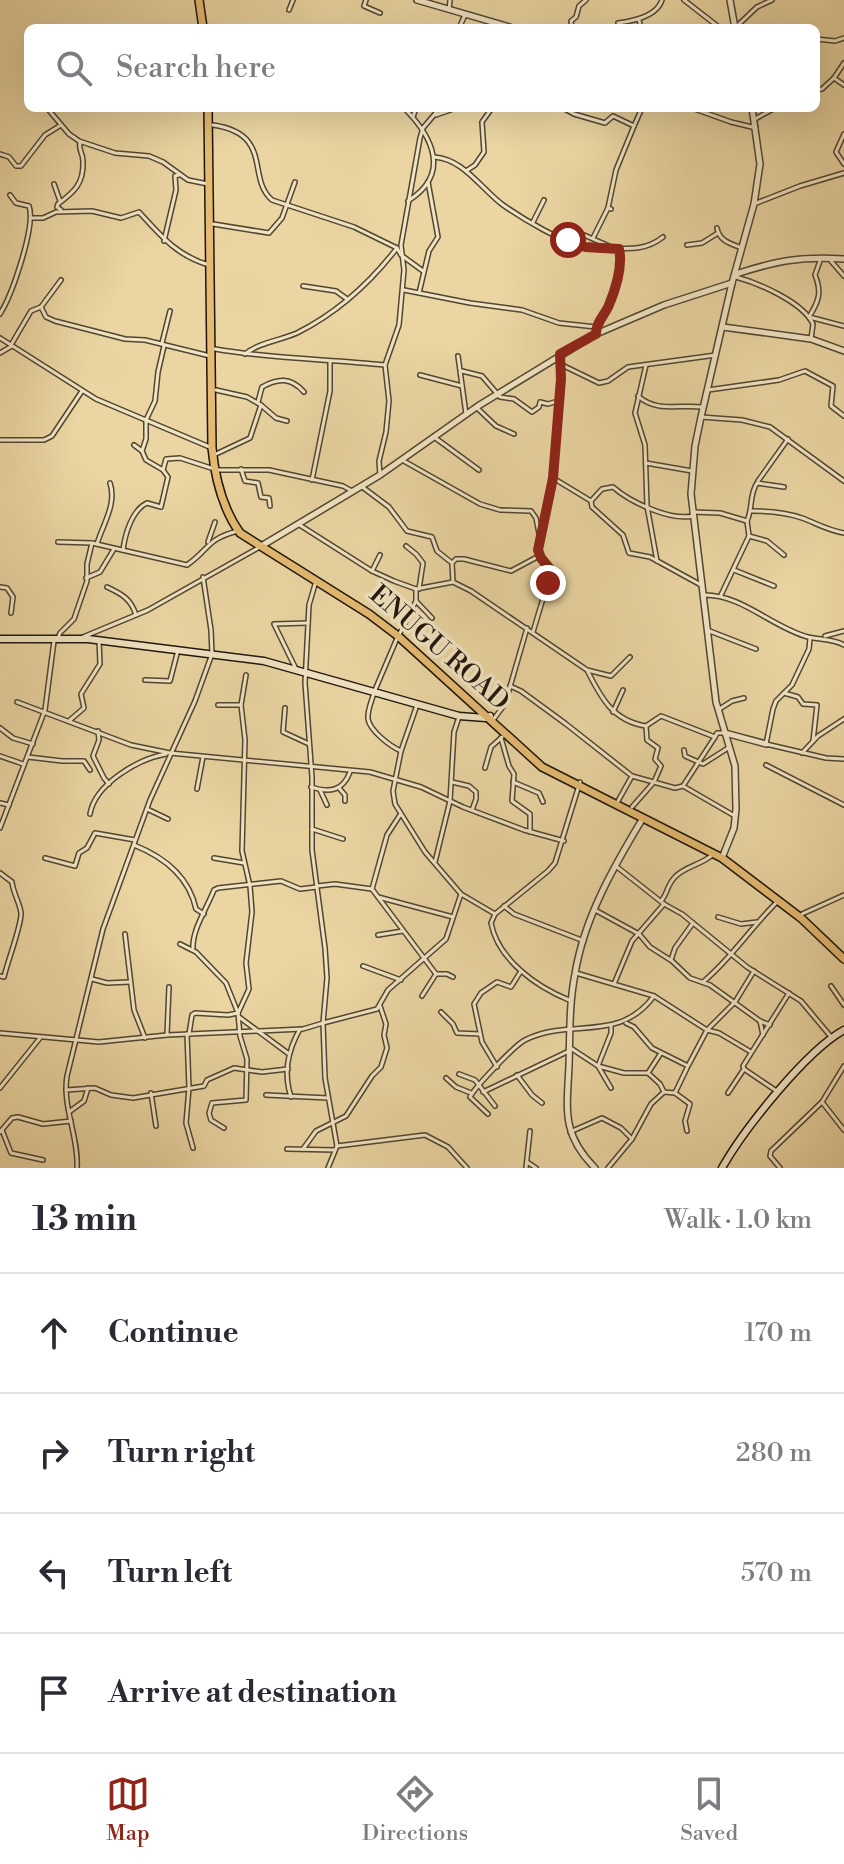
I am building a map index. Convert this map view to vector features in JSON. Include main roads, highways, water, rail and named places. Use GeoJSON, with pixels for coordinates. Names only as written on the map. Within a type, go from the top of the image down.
{"type":"FeatureCollection","features":[{"type":"Feature","properties":{"kind":"main road"},"geometry":{"type":"LineString","coordinates":[[201,0],[204,24]]}},
{"type":"Feature","properties":{"kind":"main road"},"geometry":{"type":"LineString","coordinates":[[210,112],[208,184],[214,451]]}},
{"type":"Feature","properties":{"kind":"main road","name":"ENUGU ROAD"},"geometry":{"type":"LineString","coordinates":[[211,112],[216,390],[214,451],[216,470],[226,498],[244,533],[261,546],[348,595],[399,634],[545,764],[720,855],[802,914],[844,956]]}},
{"type":"Feature","properties":{"kind":"main road"},"geometry":{"type":"LineString","coordinates":[[216,470],[227,510],[238,531],[354,602],[399,634]]}},
{"type":"Feature","properties":{"kind":"main road"},"geometry":{"type":"LineString","coordinates":[[0,639],[99,640],[264,661],[459,716],[490,718],[503,736],[542,767],[720,855],[844,956]]}},
{"type":"Feature","properties":{"kind":"main road"},"geometry":{"type":"LineString","coordinates":[[722,1168],[779,1092],[832,1038],[844,1030]]}}]}
